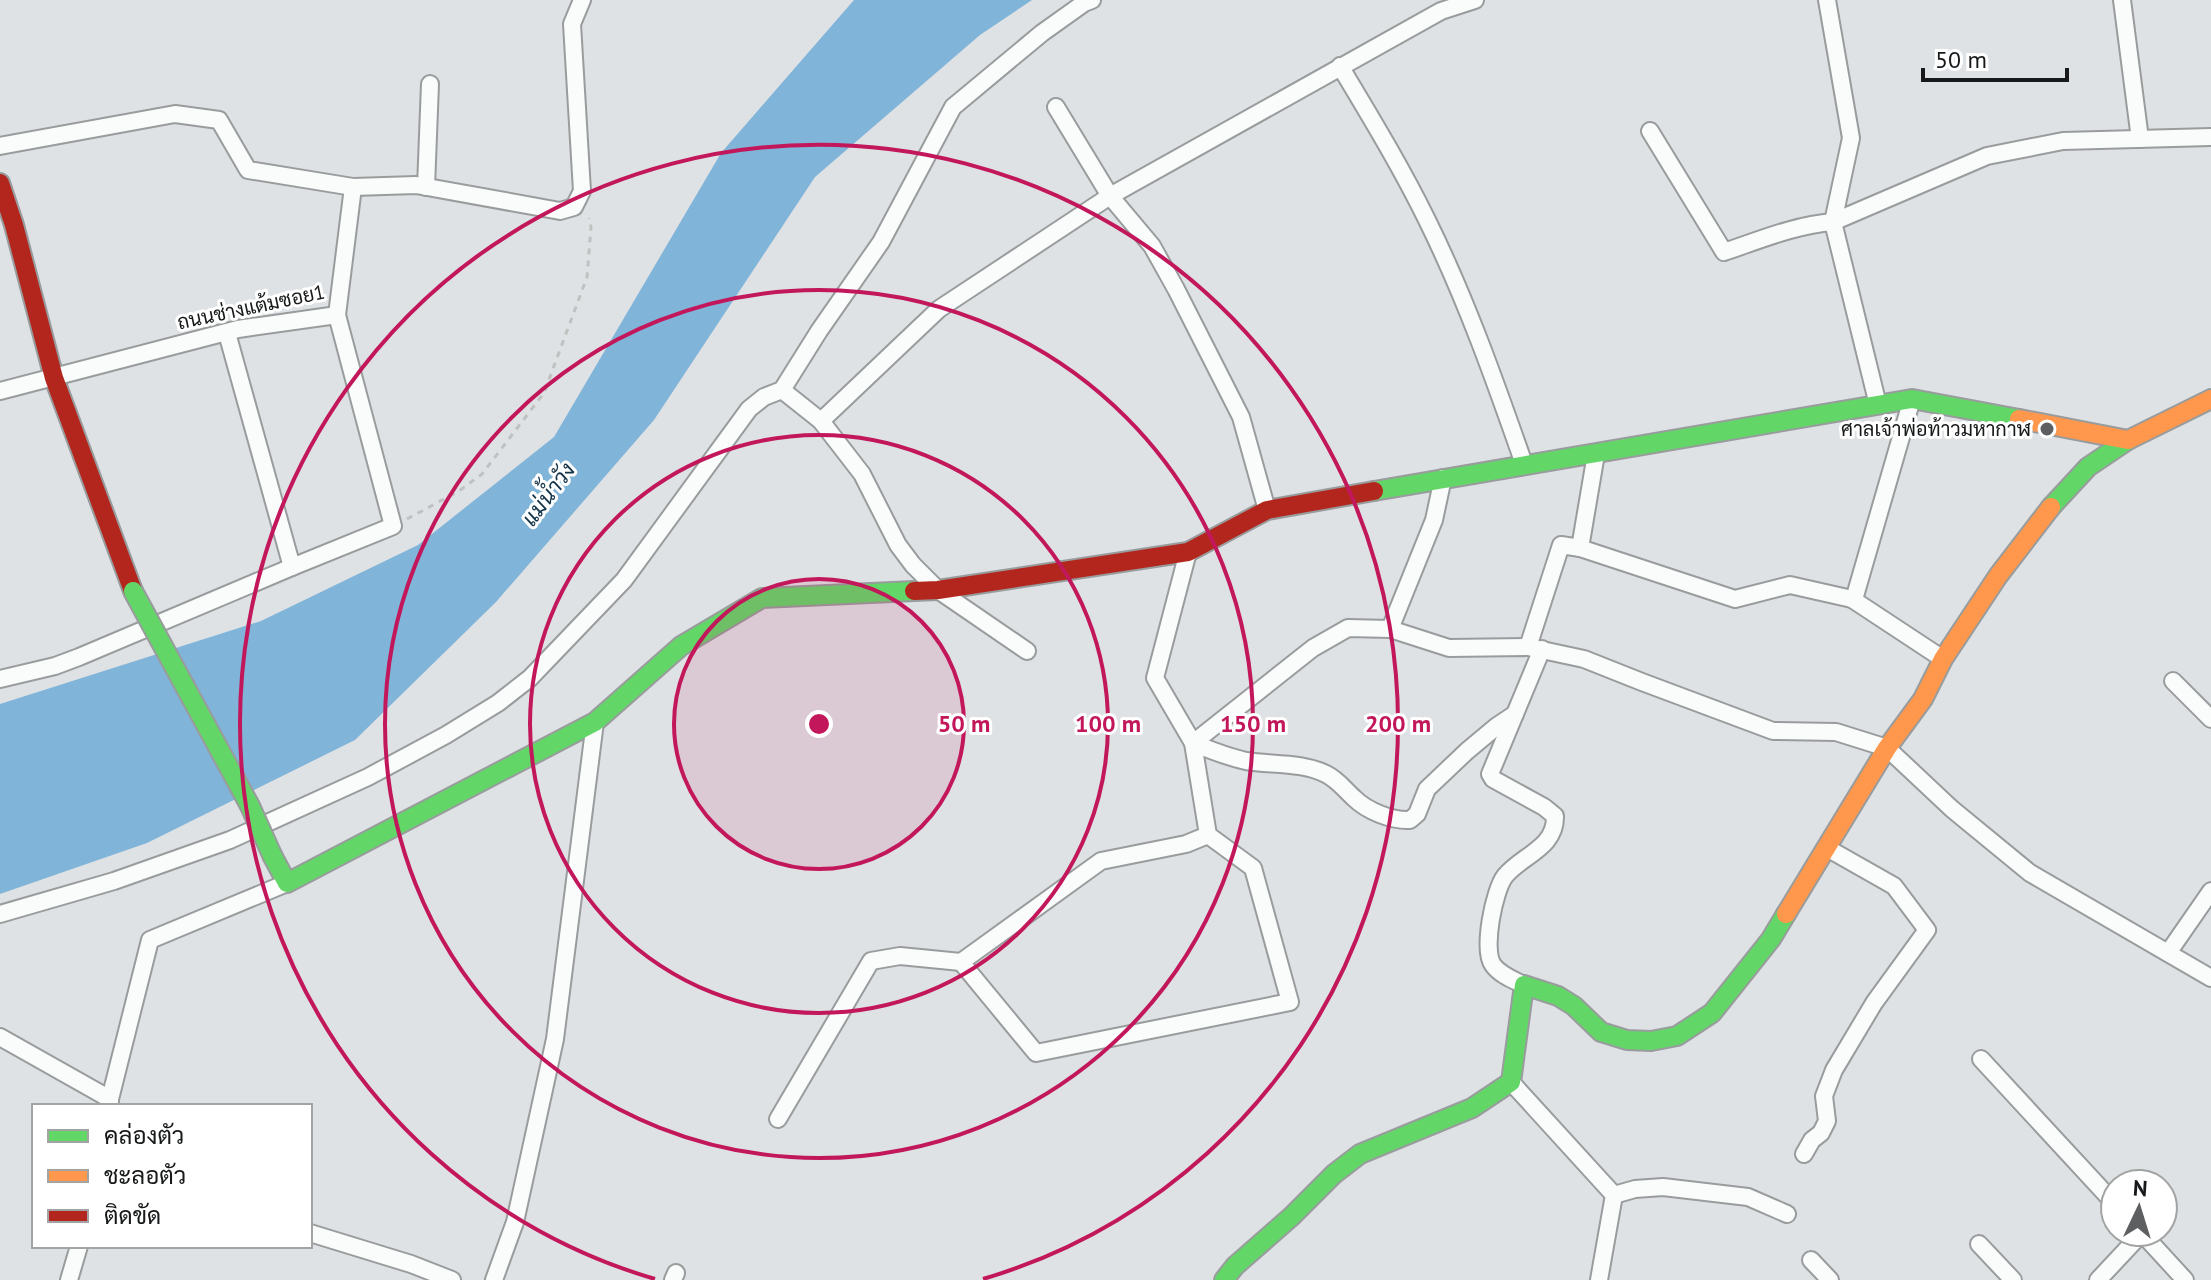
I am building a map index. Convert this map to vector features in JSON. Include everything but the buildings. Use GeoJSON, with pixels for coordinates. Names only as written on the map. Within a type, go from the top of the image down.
{"type":"FeatureCollection","features":[{"type":"Feature","properties":{"kind":"street"},"geometry":{"type":"LineString","coordinates":[[0,146],[175,114],[219,120],[248,170],[353,187],[416,185],[560,211],[574,207],[582,191],[572,24],[582,0]]}},
{"type":"Feature","properties":{"kind":"street"},"geometry":{"type":"LineString","coordinates":[[0,914],[114,881],[230,840],[368,777],[446,735],[498,703],[530,678],[624,580],[749,409],[764,397],[782,390],[881,242],[953,107],[1042,33],[1092,0]]}},
{"type":"Feature","properties":{"kind":"street"},"geometry":{"type":"LineString","coordinates":[[821,421],[939,309],[1110,196],[1441,11],[1475,0]]}},
{"type":"Feature","properties":{"kind":"street"},"geometry":{"type":"LineString","coordinates":[[1827,0],[1851,138],[1833,222],[1878,405]]}},
{"type":"Feature","properties":{"kind":"street"},"geometry":{"type":"LineString","coordinates":[[2122,0],[2140,139]]}},
{"type":"Feature","properties":{"kind":"street"},"geometry":{"type":"LineString","coordinates":[[1340,66],[1428,220],[1482,344],[1524,464]]}},
{"type":"Feature","properties":{"kind":"street"},"geometry":{"type":"LineString","coordinates":[[426,187],[430,84]]}},
{"type":"Feature","properties":{"kind":"street"},"geometry":{"type":"LineString","coordinates":[[1056,107],[1110,196],[1152,246],[1241,417],[1267,510]]}},
{"type":"Feature","properties":{"kind":"street"},"geometry":{"type":"LineString","coordinates":[[1650,131],[1724,252],[1792,229],[1833,222],[1987,156],[2063,141],[2211,137]]}},
{"type":"Feature","properties":{"kind":"street"},"geometry":{"type":"LineString","coordinates":[[0,183],[54,378],[133,591],[250,806],[287,883]]}},
{"type":"Feature","properties":{"kind":"street","name":"ถนนช่างแต้มซอย1"},"geometry":{"type":"LineString","coordinates":[[0,391],[238,329],[337,315],[353,187]]}},
{"type":"Feature","properties":{"kind":"street"},"geometry":{"type":"LineString","coordinates":[[0,679],[79,657],[393,526],[337,315]]}},
{"type":"Feature","properties":{"kind":"street"},"geometry":{"type":"LineString","coordinates":[[227,333],[292,567]]}},
{"type":"Feature","properties":{"kind":"street"},"geometry":{"type":"LineString","coordinates":[[782,390],[821,421],[862,474],[905,556],[938,590],[1027,651]]}},
{"type":"Feature","properties":{"kind":"street"},"geometry":{"type":"LineString","coordinates":[[1852,599],[1912,399]]}},
{"type":"Feature","properties":{"kind":"street"},"geometry":{"type":"LineString","coordinates":[[0,1037],[110,1102],[150,940],[287,883],[595,722],[681,646],[762,598],[938,590],[1188,552],[1267,510],[1912,399],[2128,440]]}},
{"type":"Feature","properties":{"kind":"street"},"geometry":{"type":"LineString","coordinates":[[1943,659],[1852,599],[1790,585],[1735,599],[1580,548],[1561,545],[1515,714],[1491,771],[1491,777],[1555,816],[1553,829],[1541,848],[1508,872],[1496,893],[1488,949],[1492,964],[1524,985],[1558,996],[1574,1006],[1601,1032],[1627,1040],[1651,1041],[1677,1036],[1712,1013],[1771,939],[1887,748],[1923,699],[1943,659],[1998,576],[2059,497],[2088,467],[2128,440],[2211,399]]}},
{"type":"Feature","properties":{"kind":"street"},"geometry":{"type":"LineString","coordinates":[[1580,548],[1596,454]]}},
{"type":"Feature","properties":{"kind":"street"},"geometry":{"type":"LineString","coordinates":[[1390,629],[1434,520],[1443,478]]}},
{"type":"Feature","properties":{"kind":"street"},"geometry":{"type":"LineString","coordinates":[[961,962],[1036,1053],[1290,1002],[1253,868],[1208,835],[1193,743],[1155,678],[1188,552]]}},
{"type":"Feature","properties":{"kind":"street"},"geometry":{"type":"LineString","coordinates":[[1193,743],[1313,648],[1348,628],[1390,629],[1449,648],[1535,648],[1584,659],[1773,731],[1836,732],[1887,748],[1952,809],[2030,873],[2211,978]]}},
{"type":"Feature","properties":{"kind":"street"},"geometry":{"type":"LineString","coordinates":[[2173,681],[2211,719]]}},
{"type":"Feature","properties":{"kind":"street"},"geometry":{"type":"LineString","coordinates":[[1193,743],[1246,761],[1297,766],[1324,773],[1341,784],[1360,804],[1388,817],[1406,821],[1414,818],[1427,789],[1467,751],[1515,714]]}},
{"type":"Feature","properties":{"kind":"street"},"geometry":{"type":"LineString","coordinates":[[494,1280],[515,1222],[555,1039],[595,722]]}},
{"type":"Feature","properties":{"kind":"street"},"geometry":{"type":"LineString","coordinates":[[778,1119],[871,961],[900,956],[961,962],[1101,861],[1186,844],[1208,835]]}},
{"type":"Feature","properties":{"kind":"street"},"geometry":{"type":"LineString","coordinates":[[1804,1154],[1827,1121],[1824,1096],[1834,1070],[1874,1003],[1927,930],[1894,886],[1827,848]]}},
{"type":"Feature","properties":{"kind":"street"},"geometry":{"type":"LineString","coordinates":[[2168,953],[2211,891]]}},
{"type":"Feature","properties":{"kind":"street"},"geometry":{"type":"LineString","coordinates":[[1224,1280],[1235,1266],[1334,1174],[1360,1154],[1472,1108],[1511,1082],[1524,985]]}},
{"type":"Feature","properties":{"kind":"street"},"geometry":{"type":"LineString","coordinates":[[1981,1059],[2099,1187]]}},
{"type":"Feature","properties":{"kind":"street"},"geometry":{"type":"LineString","coordinates":[[1511,1082],[1614,1195]]}},
{"type":"Feature","properties":{"kind":"street"},"geometry":{"type":"LineString","coordinates":[[1614,1195],[1635,1189],[1663,1187],[1748,1197],[1787,1214]]}},
{"type":"Feature","properties":{"kind":"street"},"geometry":{"type":"LineString","coordinates":[[1599,1280],[1614,1195]]}},
{"type":"Feature","properties":{"kind":"street"},"geometry":{"type":"LineString","coordinates":[[312,1234],[452,1280]]}},
{"type":"Feature","properties":{"kind":"street"},"geometry":{"type":"LineString","coordinates":[[1979,1244],[2013,1280]]}},
{"type":"Feature","properties":{"kind":"street"},"geometry":{"type":"LineString","coordinates":[[69,1280],[78,1248]]}},
{"type":"Feature","properties":{"kind":"street"},"geometry":{"type":"LineString","coordinates":[[2098,1280],[2127,1248]]}},
{"type":"Feature","properties":{"kind":"street"},"geometry":{"type":"LineString","coordinates":[[2155,1248],[2185,1280]]}},
{"type":"Feature","properties":{"kind":"street"},"geometry":{"type":"LineString","coordinates":[[1811,1260],[1830,1280]]}},
{"type":"Feature","properties":{"kind":"path"},"geometry":{"type":"LineString","coordinates":[[393,526],[459,491],[482,474],[544,393],[587,277],[591,227],[582,191]]}},
{"type":"Feature","properties":{"kind":"water","name":"แม่น้ำวัง"},"geometry":{"type":"Polygon","coordinates":[[[854,0],[1032,0],[980,35],[815,177],[654,420],[496,602],[355,740],[147,843],[0,894],[0,704],[261,621],[418,545],[554,437],[721,153],[854,0]]]}},
{"type":"Feature","properties":{"kind":"traffic: fast"},"geometry":{"type":"LineString","coordinates":[[1374,491],[1912,399],[2019,419]]}},
{"type":"Feature","properties":{"kind":"traffic: fast"},"geometry":{"type":"LineString","coordinates":[[2051,507],[2088,467],[2128,440]]}},
{"type":"Feature","properties":{"kind":"traffic: fast"},"geometry":{"type":"LineString","coordinates":[[133,591],[250,806],[273,857]]}},
{"type":"Feature","properties":{"kind":"traffic: fast"},"geometry":{"type":"LineString","coordinates":[[273,857],[287,883],[595,722],[681,646],[762,598],[914,591]]}},
{"type":"Feature","properties":{"kind":"traffic: fast"},"geometry":{"type":"LineString","coordinates":[[1224,1280],[1235,1266],[1334,1174],[1360,1154],[1472,1108],[1511,1082],[1524,985],[1558,996],[1574,1006],[1601,1032],[1627,1040],[1651,1041],[1677,1036],[1712,1013],[1771,939],[1786,914]]}},
{"type":"Feature","properties":{"kind":"traffic: slow"},"geometry":{"type":"LineString","coordinates":[[2019,419],[2128,440],[2211,399]]}},
{"type":"Feature","properties":{"kind":"traffic: slow"},"geometry":{"type":"LineString","coordinates":[[1786,914],[1887,748],[1923,699],[1943,659],[1998,576],[2051,507]]}},
{"type":"Feature","properties":{"kind":"traffic: jam"},"geometry":{"type":"LineString","coordinates":[[0,183],[54,378],[133,591]]}},
{"type":"Feature","properties":{"kind":"traffic: jam"},"geometry":{"type":"LineString","coordinates":[[914,591],[1188,552],[1267,510],[1374,491]]}},
{"type":"Feature","properties":{"kind":"place","name":"ศาลเจ้าพ่อท้าวมหากาฬ"},"geometry":{"type":"Point","coordinates":[2047,429]}}]}
